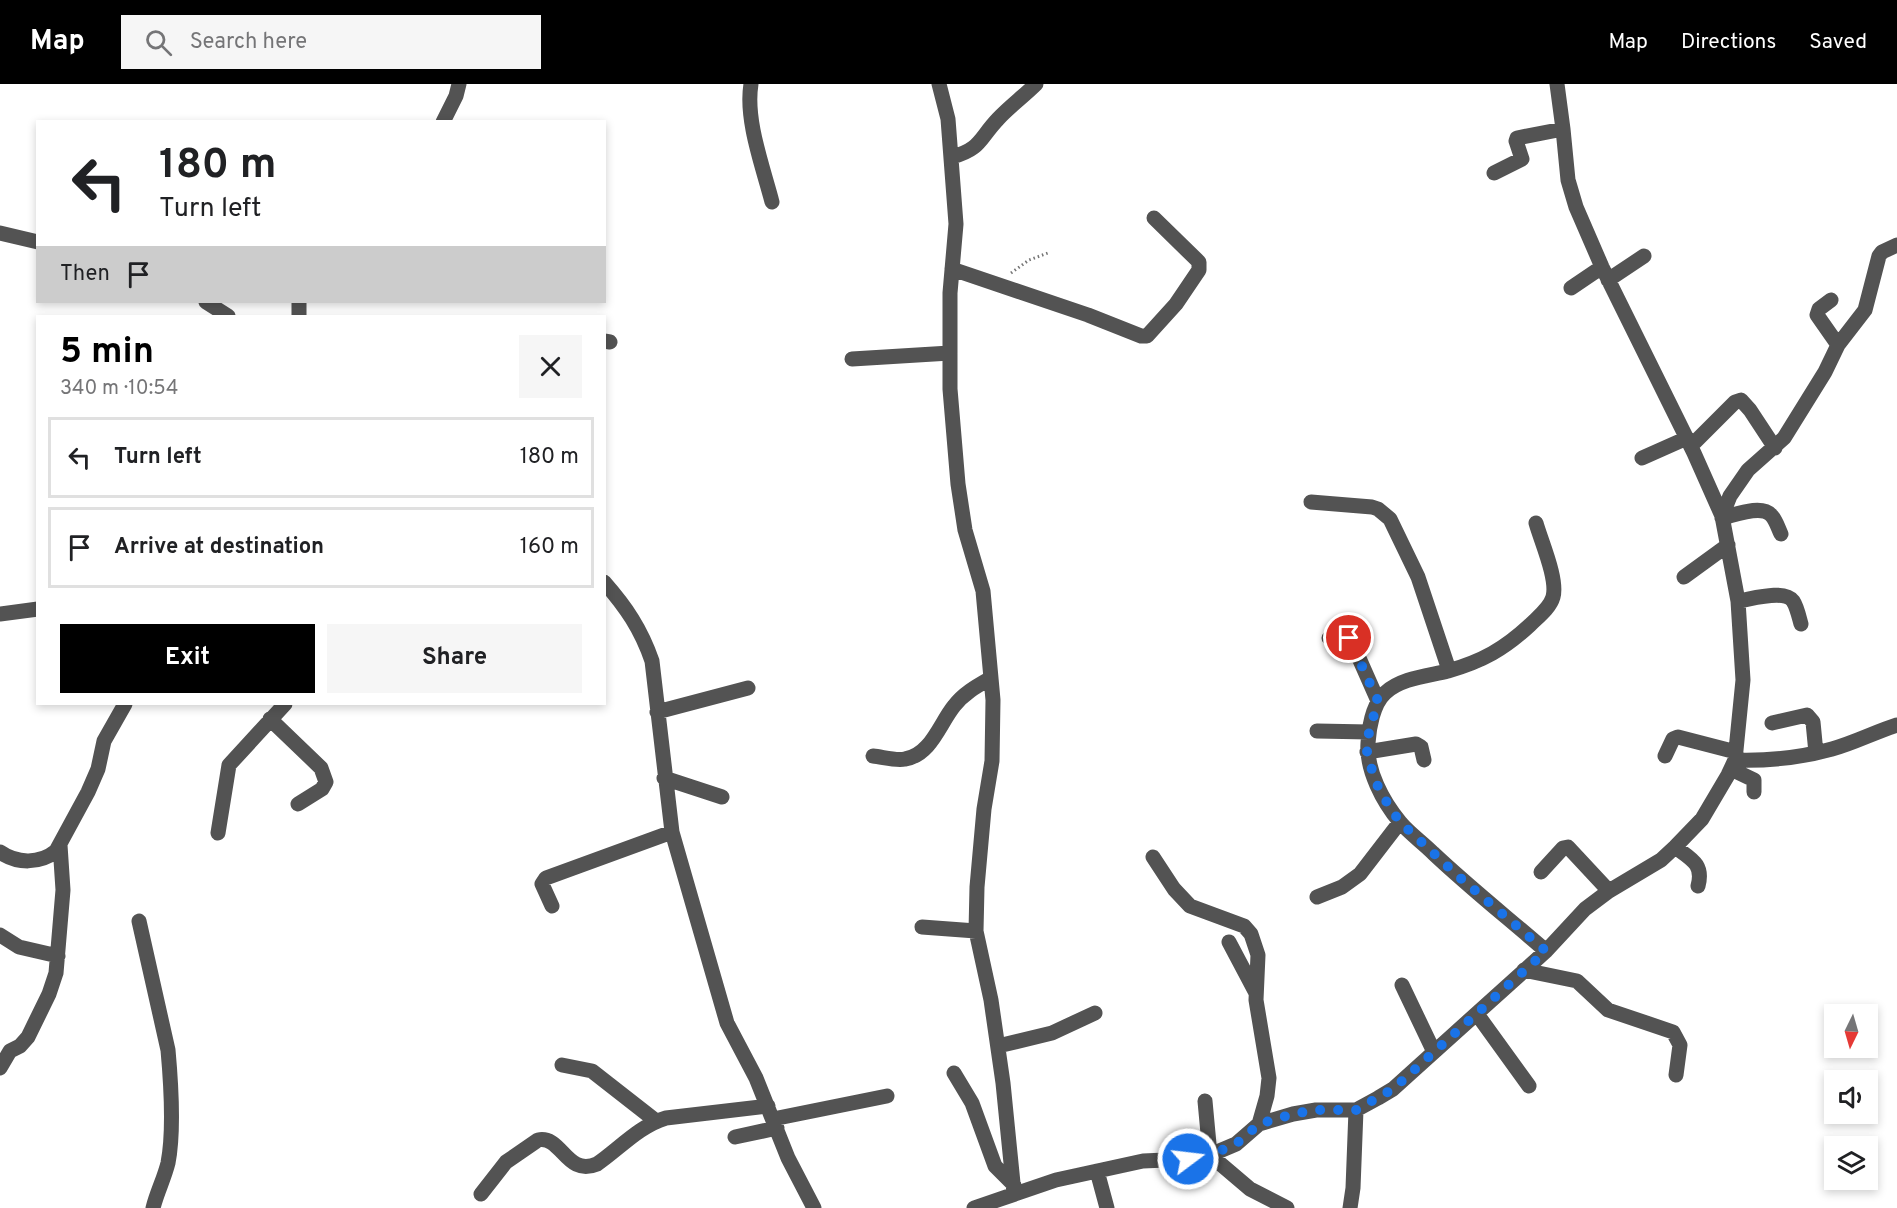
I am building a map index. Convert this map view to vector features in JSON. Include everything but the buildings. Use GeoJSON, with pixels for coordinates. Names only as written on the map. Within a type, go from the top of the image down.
{"type":"FeatureCollection","features":[{"type":"Feature","properties":{"kind":"street"},"geometry":{"type":"LineString","coordinates":[[444,120],[456,96],[459,84]]}},
{"type":"Feature","properties":{"kind":"street"},"geometry":{"type":"LineString","coordinates":[[751,84],[750,109],[772,202]]}},
{"type":"Feature","properties":{"kind":"street"},"geometry":{"type":"LineString","coordinates":[[939,84],[948,119],[956,224],[950,293],[950,389],[958,484],[965,530],[983,591],[993,699],[992,761],[984,809],[976,931],[998,1046],[1010,1137],[1014,1189]]}},
{"type":"Feature","properties":{"kind":"street"},"geometry":{"type":"LineString","coordinates":[[951,157],[972,150],[981,143],[997,120],[1036,84]]}},
{"type":"Feature","properties":{"kind":"street"},"geometry":{"type":"LineString","coordinates":[[979,1207],[1014,1189],[1143,1161],[1188,1159],[1210,1155],[1236,1144],[1259,1124],[1316,1110],[1356,1110],[1393,1089],[1546,951],[1585,909],[1609,891],[1652,866],[1675,847],[1702,819],[1734,760],[1743,680],[1738,601],[1722,517],[1689,442],[1605,274],[1576,207],[1568,180],[1557,84]]}},
{"type":"Feature","properties":{"kind":"street"},"geometry":{"type":"LineString","coordinates":[[1494,173],[1522,159],[1517,138],[1563,129]]}},
{"type":"Feature","properties":{"kind":"street"},"geometry":{"type":"LineString","coordinates":[[952,269],[1088,315],[1141,336],[1147,336],[1176,304],[1199,270],[1199,262],[1154,218]]}},
{"type":"Feature","properties":{"kind":"street"},"geometry":{"type":"LineString","coordinates":[[0,233],[36,242]]}},
{"type":"Feature","properties":{"kind":"street"},"geometry":{"type":"LineString","coordinates":[[1722,517],[1730,496],[1748,470],[1775,448],[1803,409],[1838,345],[1865,310],[1879,256],[1897,245]]}},
{"type":"Feature","properties":{"kind":"street"},"geometry":{"type":"LineString","coordinates":[[1571,288],[1644,256]]}},
{"type":"Feature","properties":{"kind":"street"},"geometry":{"type":"LineString","coordinates":[[1831,300],[1819,309],[1817,315],[1838,345]]}},
{"type":"Feature","properties":{"kind":"street"},"geometry":{"type":"LineString","coordinates":[[208,303],[226,315]]}},
{"type":"Feature","properties":{"kind":"street"},"geometry":{"type":"LineString","coordinates":[[852,359],[950,353]]}},
{"type":"Feature","properties":{"kind":"street"},"geometry":{"type":"LineString","coordinates":[[1642,458],[1689,442],[1735,402],[1741,400],[1775,448]]}},
{"type":"Feature","properties":{"kind":"street"},"geometry":{"type":"LineString","coordinates":[[1311,502],[1372,507],[1390,519],[1424,592],[1449,670]]}},
{"type":"Feature","properties":{"kind":"street"},"geometry":{"type":"LineString","coordinates":[[1722,517],[1748,512],[1766,512],[1772,516],[1781,534]]}},
{"type":"Feature","properties":{"kind":"street"},"geometry":{"type":"LineString","coordinates":[[1536,523],[1554,584],[1553,598],[1543,613],[1509,644],[1486,658],[1422,676],[1385,692],[1378,701],[1369,732],[1367,752],[1375,781],[1400,822],[1458,876],[1546,951]]}},
{"type":"Feature","properties":{"kind":"street"},"geometry":{"type":"LineString","coordinates":[[1684,577],[1728,545]]}},
{"type":"Feature","properties":{"kind":"street"},"geometry":{"type":"LineString","coordinates":[[606,584],[627,609],[646,644],[652,661],[672,832],[727,1023],[773,1118],[788,1158],[814,1208]]}},
{"type":"Feature","properties":{"kind":"street"},"geometry":{"type":"LineString","coordinates":[[1738,601],[1777,595],[1785,596],[1794,603],[1801,624]]}},
{"type":"Feature","properties":{"kind":"street"},"geometry":{"type":"LineString","coordinates":[[0,614],[36,609]]}},
{"type":"Feature","properties":{"kind":"street"},"geometry":{"type":"LineString","coordinates":[[1329,638],[1351,640],[1378,701]]}},
{"type":"Feature","properties":{"kind":"street"},"geometry":{"type":"LineString","coordinates":[[873,756],[905,759],[918,754],[966,693],[991,678]]}},
{"type":"Feature","properties":{"kind":"street"},"geometry":{"type":"LineString","coordinates":[[657,712],[748,688]]}},
{"type":"Feature","properties":{"kind":"street"},"geometry":{"type":"LineString","coordinates":[[0,852],[17,860],[37,861],[49,857],[60,845],[98,769],[104,741],[124,705]]}},
{"type":"Feature","properties":{"kind":"street"},"geometry":{"type":"LineString","coordinates":[[218,833],[229,765],[284,705]]}},
{"type":"Feature","properties":{"kind":"street"},"geometry":{"type":"LineString","coordinates":[[1772,723],[1807,716],[1813,722],[1816,753]]}},
{"type":"Feature","properties":{"kind":"street"},"geometry":{"type":"LineString","coordinates":[[270,719],[321,768],[324,775],[326,782],[322,789],[298,804]]}},
{"type":"Feature","properties":{"kind":"street"},"geometry":{"type":"LineString","coordinates":[[1734,760],[1783,759],[1816,753],[1897,725]]}},
{"type":"Feature","properties":{"kind":"street"},"geometry":{"type":"LineString","coordinates":[[1317,731],[1369,732]]}},
{"type":"Feature","properties":{"kind":"street"},"geometry":{"type":"LineString","coordinates":[[1665,756],[1673,739],[1677,737],[1734,760],[1754,780],[1754,792]]}},
{"type":"Feature","properties":{"kind":"street"},"geometry":{"type":"LineString","coordinates":[[1367,752],[1416,744],[1421,747],[1424,760]]}},
{"type":"Feature","properties":{"kind":"street"},"geometry":{"type":"LineString","coordinates":[[664,778],[722,797]]}},
{"type":"Feature","properties":{"kind":"street"},"geometry":{"type":"LineString","coordinates":[[1317,897],[1342,887],[1360,874],[1400,822]]}},
{"type":"Feature","properties":{"kind":"street"},"geometry":{"type":"LineString","coordinates":[[552,906],[542,884],[546,878],[672,832]]}},
{"type":"Feature","properties":{"kind":"street"},"geometry":{"type":"LineString","coordinates":[[0,1068],[6,1055],[28,1037],[52,984],[58,956],[63,890],[60,845]]}},
{"type":"Feature","properties":{"kind":"street"},"geometry":{"type":"LineString","coordinates":[[1540,872],[1563,848],[1568,847],[1609,891]]}},
{"type":"Feature","properties":{"kind":"street"},"geometry":{"type":"LineString","coordinates":[[1675,847],[1697,865],[1700,872],[1698,886]]}},
{"type":"Feature","properties":{"kind":"street"},"geometry":{"type":"LineString","coordinates":[[1153,856],[1174,888],[1190,906],[1244,926],[1249,930],[1258,956],[1256,993],[1269,1078],[1267,1096],[1259,1124]]}},
{"type":"Feature","properties":{"kind":"street"},"geometry":{"type":"LineString","coordinates":[[139,921],[170,1067],[168,1163],[153,1208]]}},
{"type":"Feature","properties":{"kind":"street"},"geometry":{"type":"LineString","coordinates":[[922,927],[976,931]]}},
{"type":"Feature","properties":{"kind":"street"},"geometry":{"type":"LineString","coordinates":[[0,935],[20,947],[58,956]]}},
{"type":"Feature","properties":{"kind":"street"},"geometry":{"type":"LineString","coordinates":[[1229,942],[1256,993]]}},
{"type":"Feature","properties":{"kind":"street"},"geometry":{"type":"LineString","coordinates":[[1524,970],[1577,981],[1608,1010],[1673,1032],[1680,1045],[1676,1076]]}},
{"type":"Feature","properties":{"kind":"street"},"geometry":{"type":"LineString","coordinates":[[1402,985],[1434,1052]]}},
{"type":"Feature","properties":{"kind":"street"},"geometry":{"type":"LineString","coordinates":[[998,1046],[1052,1033],[1095,1013]]}},
{"type":"Feature","properties":{"kind":"street"},"geometry":{"type":"LineString","coordinates":[[1477,1014],[1529,1086]]}},
{"type":"Feature","properties":{"kind":"street"},"geometry":{"type":"LineString","coordinates":[[562,1065],[592,1071],[656,1121]]}},
{"type":"Feature","properties":{"kind":"street"},"geometry":{"type":"LineString","coordinates":[[954,1073],[967,1091],[995,1166],[1014,1189]]}},
{"type":"Feature","properties":{"kind":"street"},"geometry":{"type":"LineString","coordinates":[[482,1194],[498,1169],[538,1140],[543,1139],[549,1142],[579,1167],[588,1168],[597,1164],[646,1126],[656,1121],[773,1118],[887,1096]]}},
{"type":"Feature","properties":{"kind":"street"},"geometry":{"type":"LineString","coordinates":[[1205,1101],[1210,1155],[1250,1189],[1287,1208]]}},
{"type":"Feature","properties":{"kind":"street"},"geometry":{"type":"LineString","coordinates":[[1350,1208],[1356,1110]]}},
{"type":"Feature","properties":{"kind":"street"},"geometry":{"type":"LineString","coordinates":[[735,1137],[773,1118]]}},
{"type":"Feature","properties":{"kind":"street"},"geometry":{"type":"LineString","coordinates":[[1096,1171],[1107,1208]]}},
{"type":"Feature","properties":{"kind":"path"},"geometry":{"type":"LineString","coordinates":[[997,285],[1029,260],[1048,253]]}},
{"type":"Feature","properties":{"kind":"route"},"geometry":{"type":"LineString","coordinates":[[1188,1159],[1210,1155],[1236,1144],[1259,1124],[1316,1110],[1356,1110],[1378,1098],[1393,1089],[1546,951],[1458,876],[1400,822],[1390,808],[1375,781],[1367,752],[1369,732],[1378,701],[1349,638]]}}]}
